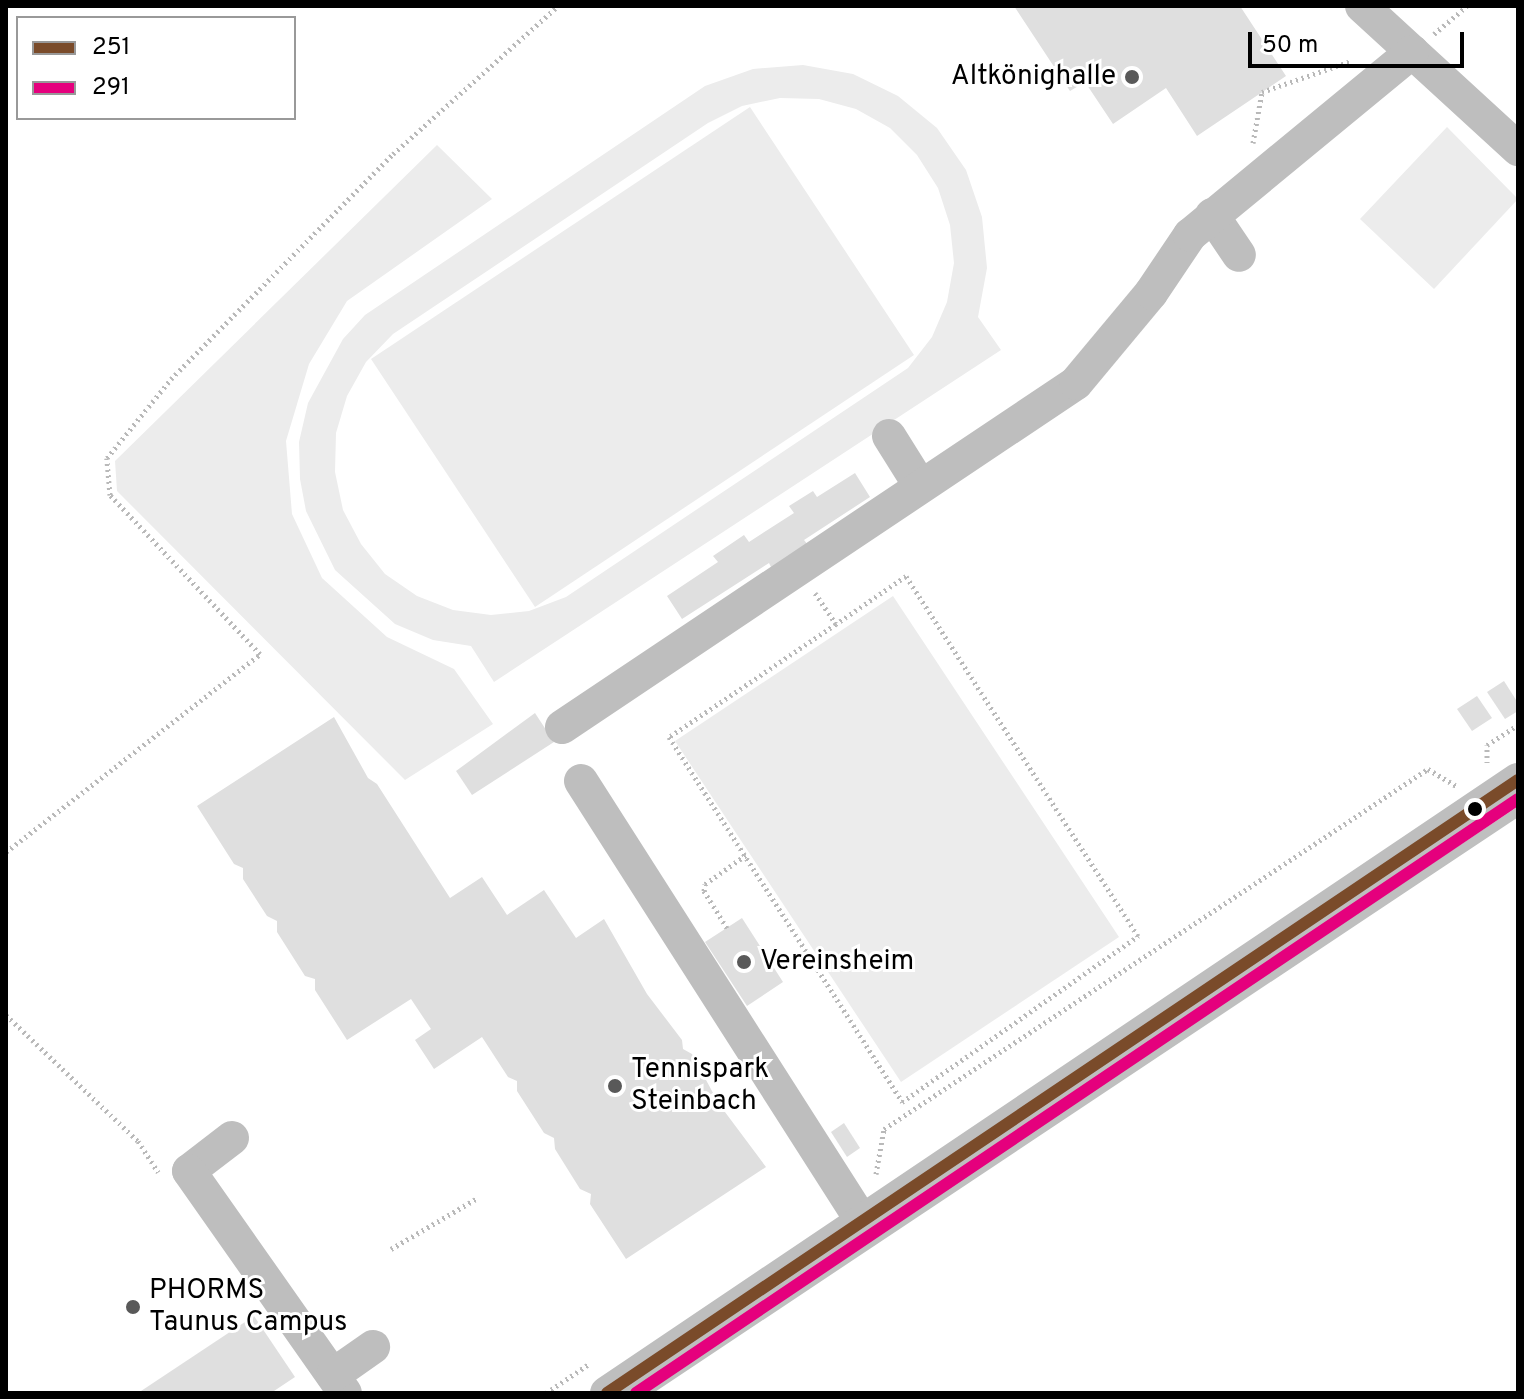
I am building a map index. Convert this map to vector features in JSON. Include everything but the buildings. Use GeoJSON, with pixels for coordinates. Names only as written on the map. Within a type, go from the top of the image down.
{"type":"FeatureCollection","features":[{"type":"Feature","properties":{"kind":"street"},"geometry":{"type":"LineString","coordinates":[[1362,6],[1518,149]]}},
{"type":"Feature","properties":{"kind":"street"},"geometry":{"type":"LineString","coordinates":[[562,727],[919,484],[1076,383],[1151,293],[1190,235],[1252,179],[1412,52]]}},
{"type":"Feature","properties":{"kind":"street"},"geometry":{"type":"LineString","coordinates":[[1212,215],[1239,255]]}},
{"type":"Feature","properties":{"kind":"street"},"geometry":{"type":"LineString","coordinates":[[889,436],[919,484]]}},
{"type":"Feature","properties":{"kind":"street"},"geometry":{"type":"LineString","coordinates":[[607,1393],[866,1222],[1502,774]]}},
{"type":"Feature","properties":{"kind":"street"},"geometry":{"type":"LineString","coordinates":[[581,781],[866,1222]]}},
{"type":"Feature","properties":{"kind":"street"},"geometry":{"type":"LineString","coordinates":[[232,1138],[189,1171],[339,1384],[373,1347]]}},
{"type":"Feature","properties":{"kind":"path"},"geometry":{"type":"LineString","coordinates":[[6,852],[260,654],[110,495],[107,458],[171,379],[393,154],[558,6]]}},
{"type":"Feature","properties":{"kind":"path"},"geometry":{"type":"LineString","coordinates":[[1412,52],[1467,6]]}},
{"type":"Feature","properties":{"kind":"path"},"geometry":{"type":"LineString","coordinates":[[1252,179],[1262,92],[1355,60]]}},
{"type":"Feature","properties":{"kind":"path"},"geometry":{"type":"LineString","coordinates":[[798,566],[836,624]]}},
{"type":"Feature","properties":{"kind":"path"},"geometry":{"type":"LineString","coordinates":[[906,576],[1138,936],[902,1102],[669,737],[836,624],[906,576]]}},
{"type":"Feature","properties":{"kind":"path"},"geometry":{"type":"LineString","coordinates":[[1502,774],[1487,745],[1518,725]]}},
{"type":"Feature","properties":{"kind":"path"},"geometry":{"type":"LineString","coordinates":[[866,1222],[884,1129],[1428,769],[1459,787],[1468,781]]}},
{"type":"Feature","properties":{"kind":"path"},"geometry":{"type":"LineString","coordinates":[[727,928],[704,891],[705,884],[746,855]]}},
{"type":"Feature","properties":{"kind":"path"},"geometry":{"type":"LineString","coordinates":[[6,1015],[138,1141],[160,1175],[189,1171]]}},
{"type":"Feature","properties":{"kind":"path"},"geometry":{"type":"LineString","coordinates":[[391,1249],[476,1199]]}},
{"type":"Feature","properties":{"kind":"shaded area"},"geometry":{"type":"Polygon","coordinates":[[[803,65],[853,74],[898,96],[937,128],[966,170],[982,217],[987,268],[978,317],[1001,350],[494,682],[471,646],[433,640],[395,624],[335,570],[306,511],[300,479],[299,442],[308,403],[343,339],[365,315],[705,86],[753,69],[803,65]],[[780,98],[742,106],[708,123],[393,334],[366,362],[347,396],[336,433],[335,472],[343,510],[361,544],[385,574],[417,596],[453,610],[491,615],[529,611],[566,597],[908,368],[932,337],[947,302],[954,263],[950,225],[938,188],[917,155],[890,128],[856,109],[819,99],[780,98]]]}},
{"type":"Feature","properties":{"kind":"shaded area"},"geometry":{"type":"Polygon","coordinates":[[[750,107],[914,355],[535,607],[371,359],[750,107]]]}},
{"type":"Feature","properties":{"kind":"shaded area"},"geometry":{"type":"Polygon","coordinates":[[[1447,127],[1518,199],[1434,289],[1360,219],[1447,127]]]}},
{"type":"Feature","properties":{"kind":"shaded area"},"geometry":{"type":"Polygon","coordinates":[[[437,145],[492,199],[347,301],[309,364],[286,441],[292,514],[322,578],[387,637],[454,669],[493,724],[405,780],[117,491],[115,461],[437,145]]]}},
{"type":"Feature","properties":{"kind":"shaded area"},"geometry":{"type":"Polygon","coordinates":[[[893,596],[1119,937],[901,1082],[675,741],[893,596]]]}},
{"type":"Feature","properties":{"kind":"waterway"},"geometry":{"type":"LineString","coordinates":[[644,1393],[1518,811]]}},
{"type":"Feature","properties":{"kind":"transit line","name":"251"},"geometry":{"type":"LineString","coordinates":[[607,1393],[1518,780]]}},
{"type":"Feature","properties":{"kind":"transit line","name":"291"},"geometry":{"type":"LineString","coordinates":[[636,1393],[1518,799]]}},
{"type":"Feature","properties":{"kind":"place","name":"Altkönighalle"},"geometry":{"type":"Point","coordinates":[1132,77]}},
{"type":"Feature","properties":{"kind":"place","name":"Vereinsheim"},"geometry":{"type":"Point","coordinates":[744,962]}},
{"type":"Feature","properties":{"kind":"place","name":"Tennispark Steinbach"},"geometry":{"type":"Point","coordinates":[615,1086]}},
{"type":"Feature","properties":{"kind":"place","name":"PHORMS Taunus Campus"},"geometry":{"type":"Point","coordinates":[133,1307]}}]}
